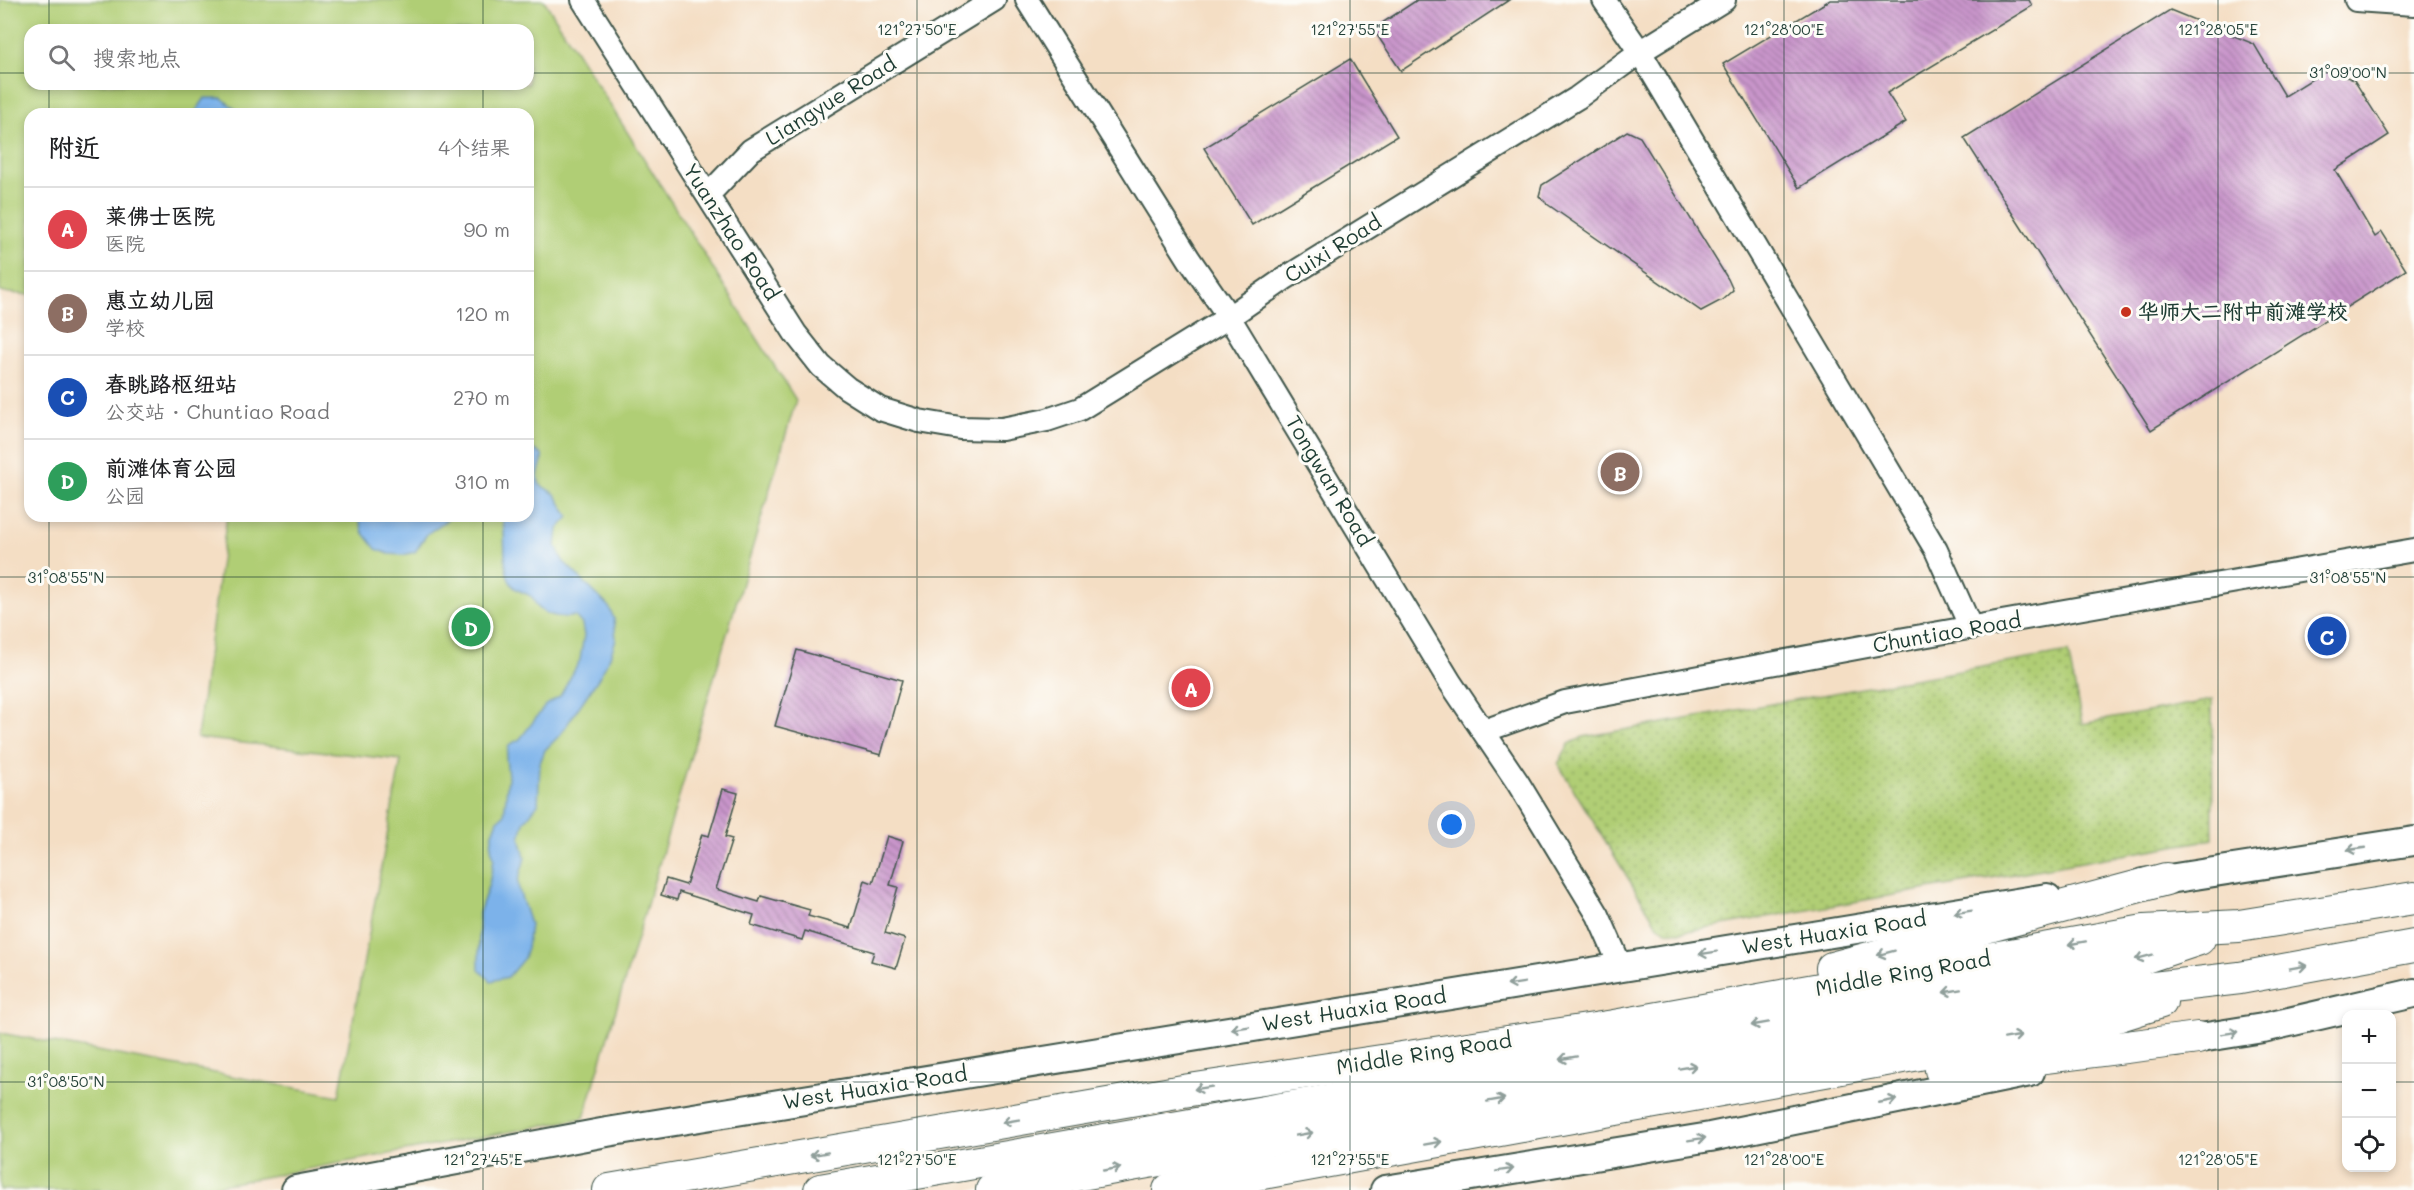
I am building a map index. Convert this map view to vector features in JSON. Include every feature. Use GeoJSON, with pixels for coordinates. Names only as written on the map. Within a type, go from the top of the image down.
{"type":"FeatureCollection","features":[{"type":"Feature","properties":{"kind":"highway"},"geometry":{"type":"LineString","coordinates":[[1614,1026],[2166,879]]}},
{"type":"Feature","properties":{"kind":"highway","name":"Middle Ring Road"},"geometry":{"type":"LineString","coordinates":[[609,1190],[1183,1091],[1614,1026],[2144,931],[2240,926],[2408,900]]}},
{"type":"Feature","properties":{"kind":"highway","name":"Middle Ring Road"},"geometry":{"type":"LineString","coordinates":[[820,1190],[2142,958],[2240,926]]}},
{"type":"Feature","properties":{"kind":"highway"},"geometry":{"type":"LineString","coordinates":[[992,1190],[1505,1098],[2124,992],[2240,978],[2413,946]]}},
{"type":"Feature","properties":{"kind":"highway"},"geometry":{"type":"LineString","coordinates":[[1169,1190],[2101,1021],[2240,978]]}},
{"type":"Feature","properties":{"kind":"highway"},"geometry":{"type":"LineString","coordinates":[[1583,1116],[2198,1038]]}},
{"type":"Feature","properties":{"kind":"main road","name":"West Huaxia Road"},"geometry":{"type":"LineString","coordinates":[[296,1190],[607,1132],[2166,879],[2414,841]]}},
{"type":"Feature","properties":{"kind":"main road"},"geometry":{"type":"LineString","coordinates":[[1385,1190],[1710,1137],[2198,1038],[2263,1028],[2414,993]]}},
{"type":"Feature","properties":{"kind":"street","name":"Yuanzhao Road"},"geometry":{"type":"LineString","coordinates":[[583,0],[659,123],[708,195],[795,333],[822,366],[847,388],[880,409],[919,421]]}},
{"type":"Feature","properties":{"kind":"street","name":"Liangyue Road"},"geometry":{"type":"LineString","coordinates":[[708,195],[751,150],[994,0]]}},
{"type":"Feature","properties":{"kind":"street","name":"Tongwan Road"},"geometry":{"type":"LineString","coordinates":[[1027,0],[1189,259],[1229,317],[1450,682],[1518,783],[1598,915],[1621,967]]}},
{"type":"Feature","properties":{"kind":"street"},"geometry":{"type":"LineString","coordinates":[[1604,0],[1640,52],[1936,550],[1971,628]]}},
{"type":"Feature","properties":{"kind":"street","name":"Cuixi Road"},"geometry":{"type":"LineString","coordinates":[[919,421],[960,428],[1002,429],[1047,420],[1080,409],[1229,317],[1284,279],[1577,98],[1640,52],[1724,0]]}},
{"type":"Feature","properties":{"kind":"street"},"geometry":{"type":"LineString","coordinates":[[2356,0],[2414,4]]}},
{"type":"Feature","properties":{"kind":"street","name":"Chuntiao Road"},"geometry":{"type":"LineString","coordinates":[[1484,731],[1565,702],[2414,550]]}},
{"type":"Feature","properties":{"kind":"green space"},"geometry":{"type":"Polygon","coordinates":[[[0,0],[544,0],[796,400],[584,1118],[194,1190],[0,1190],[0,1033],[339,1096],[401,760],[197,738],[226,522],[534,522],[534,108],[24,108],[24,294],[0,292],[0,0]]]}},
{"type":"Feature","properties":{"kind":"green space"},"geometry":{"type":"Polygon","coordinates":[[[2068,652],[2082,724],[2212,700],[2213,839],[1682,932],[1666,931],[1655,922],[1558,764],[1569,744],[1583,737],[2068,652]]]}},
{"type":"Feature","properties":{"kind":"water"},"geometry":{"type":"Polygon","coordinates":[[[205,98],[222,98],[234,108],[198,108],[205,98]]]}},
{"type":"Feature","properties":{"kind":"water"},"geometry":{"type":"Polygon","coordinates":[[[534,450],[542,455],[538,477],[540,485],[555,494],[569,517],[558,529],[556,546],[563,561],[609,607],[614,619],[616,639],[610,657],[598,679],[560,735],[545,750],[540,763],[538,804],[524,822],[520,837],[525,858],[518,881],[530,924],[527,948],[524,958],[508,977],[491,981],[479,970],[479,913],[489,884],[494,858],[491,848],[492,836],[498,820],[504,815],[508,777],[506,758],[509,745],[520,739],[545,706],[560,696],[580,660],[584,635],[582,624],[575,616],[560,617],[544,612],[536,605],[532,597],[512,585],[506,571],[503,522],[534,522],[534,450]]]}},
{"type":"Feature","properties":{"kind":"water"},"geometry":{"type":"Polygon","coordinates":[[[360,522],[444,522],[427,534],[415,552],[403,555],[389,554],[376,549],[363,532],[360,522]]]}},
{"type":"Feature","properties":{"kind":"building"},"geometry":{"type":"Polygon","coordinates":[[[1417,0],[1509,0],[1401,71],[1373,29],[1417,0]]]}},
{"type":"Feature","properties":{"kind":"building"},"geometry":{"type":"Polygon","coordinates":[[[1830,0],[2029,0],[2032,6],[1887,93],[1906,122],[1799,188],[1723,64],[1830,0]]]}},
{"type":"Feature","properties":{"kind":"building"},"geometry":{"type":"Polygon","coordinates":[[[2170,10],[2254,44],[2285,96],[2328,69],[2354,80],[2389,135],[2335,170],[2375,237],[2382,232],[2406,270],[2151,430],[1964,138],[2170,10]]]}},
{"type":"Feature","properties":{"kind":"building"},"geometry":{"type":"Polygon","coordinates":[[[1350,59],[1397,136],[1252,225],[1204,148],[1350,59]]]}},
{"type":"Feature","properties":{"kind":"building"},"geometry":{"type":"Polygon","coordinates":[[[1627,131],[1640,137],[1733,290],[1722,300],[1701,311],[1547,204],[1539,196],[1542,185],[1627,131]]]}},
{"type":"Feature","properties":{"kind":"building"},"geometry":{"type":"Polygon","coordinates":[[[797,650],[902,680],[881,755],[775,726],[797,650]]]}},
{"type":"Feature","properties":{"kind":"building"},"geometry":{"type":"Polygon","coordinates":[[[723,789],[738,793],[725,837],[732,839],[716,889],[759,902],[761,896],[810,910],[808,916],[851,928],[865,880],[873,883],[887,836],[903,841],[890,885],[898,887],[885,933],[905,939],[896,968],[871,961],[874,952],[805,931],[802,940],[751,925],[754,915],[679,892],[677,900],[661,895],[666,879],[686,885],[702,834],[709,836],[723,789]]]}},
{"type":"Feature","properties":{"kind":"place","name":"华师大二附中前滩学校"},"geometry":{"type":"Point","coordinates":[2126,312]}},
{"type":"Feature","properties":{"kind":"place","name":"惠立幼儿园"},"geometry":{"type":"Point","coordinates":[1620,472]}},
{"type":"Feature","properties":{"kind":"place","name":"前滩体育公园"},"geometry":{"type":"Point","coordinates":[471,627]}},
{"type":"Feature","properties":{"kind":"place","name":"春眺路枢纽站"},"geometry":{"type":"Point","coordinates":[2327,636]}},
{"type":"Feature","properties":{"kind":"place","name":"莱佛士医院"},"geometry":{"type":"Point","coordinates":[1191,688]}}]}
